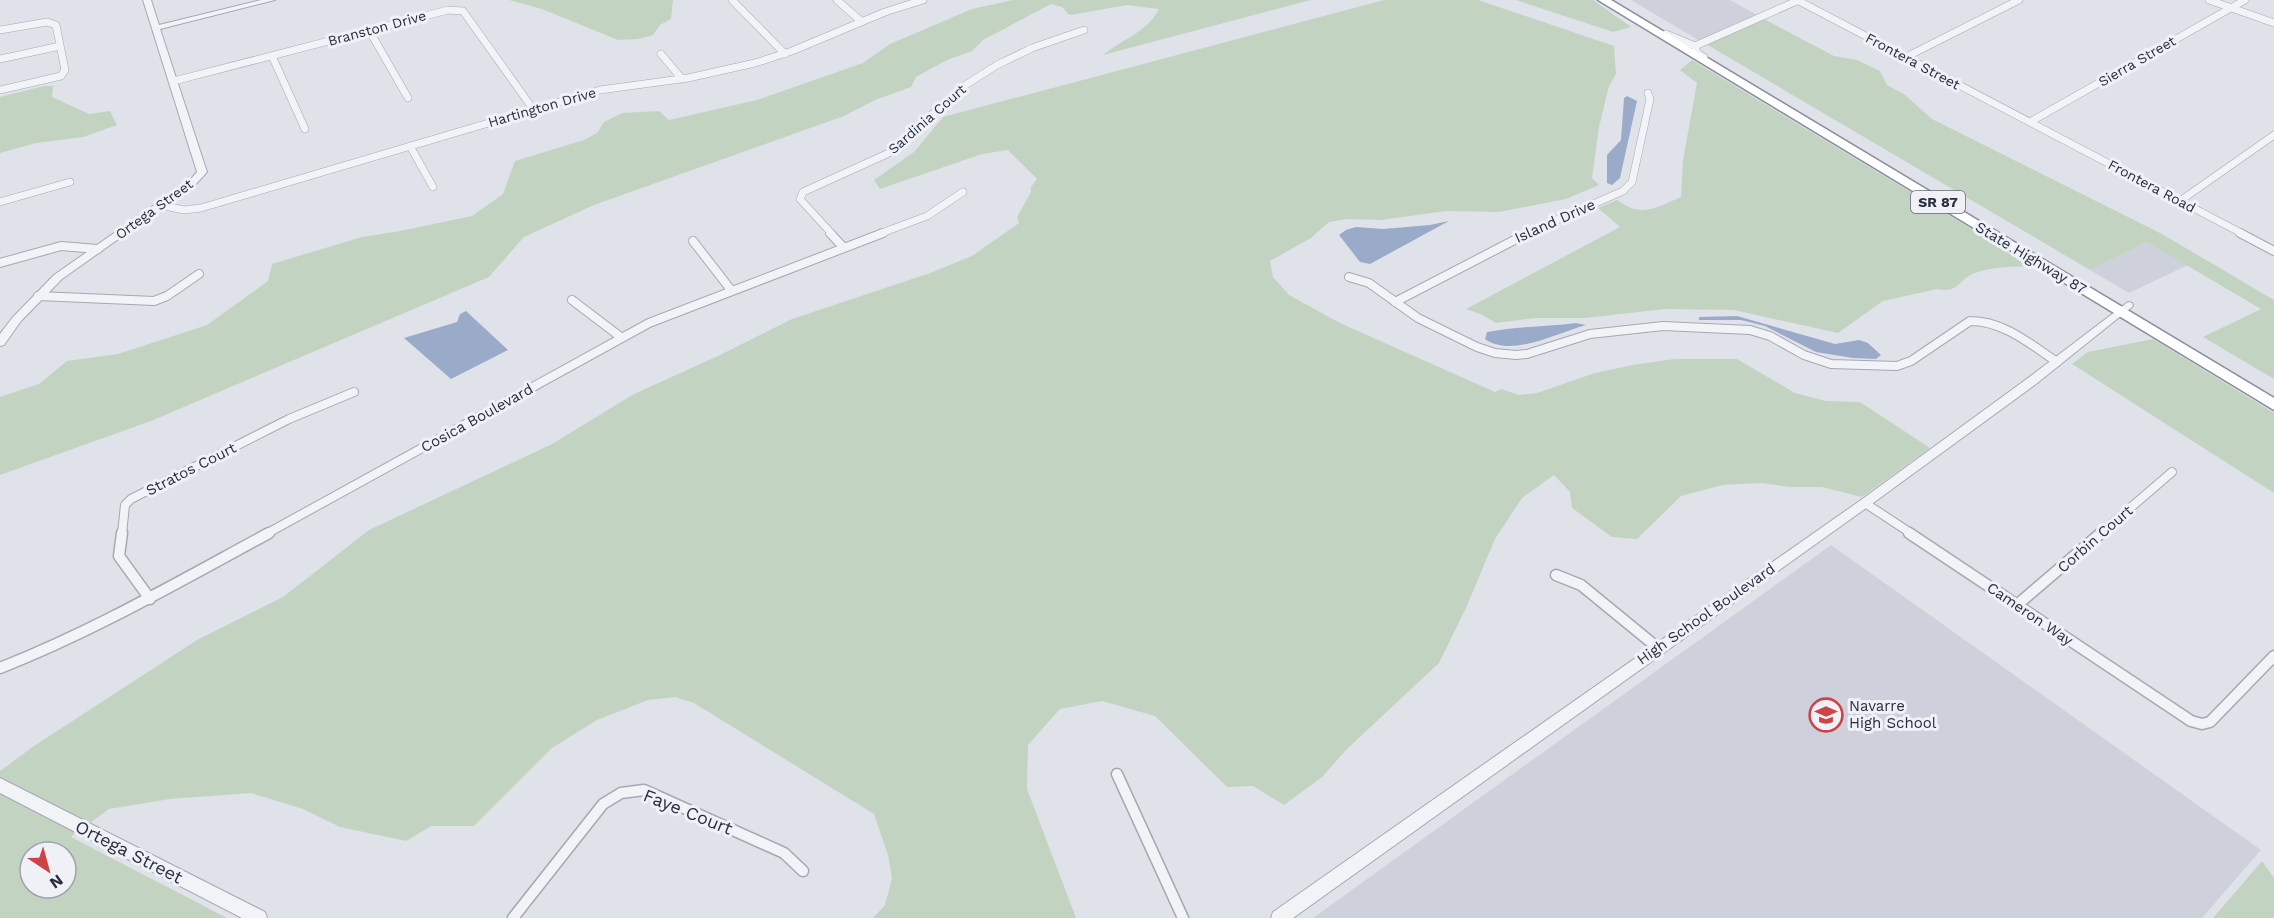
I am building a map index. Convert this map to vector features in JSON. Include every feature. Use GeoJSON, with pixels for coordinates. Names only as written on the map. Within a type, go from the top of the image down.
{"type":"FeatureCollection","features":[{"type":"Feature","properties":{"kind":"highway","name":"State Highway 87"},"geometry":{"type":"LineString","coordinates":[[1605,0],[1820,131],[2123,308],[2274,405]]}},
{"type":"Feature","properties":{"kind":"highway","name":"SR 87"},"geometry":{"type":"LineString","coordinates":[[1617,0],[2123,308],[2274,392]]}},
{"type":"Feature","properties":{"kind":"street","name":"Ortega Street"},"geometry":{"type":"LineString","coordinates":[[0,342],[3,331],[58,278],[202,172],[147,0]]}},
{"type":"Feature","properties":{"kind":"street"},"geometry":{"type":"LineString","coordinates":[[156,28],[271,0]]}},
{"type":"Feature","properties":{"kind":"street"},"geometry":{"type":"LineString","coordinates":[[732,0],[785,54]]}},
{"type":"Feature","properties":{"kind":"street"},"geometry":{"type":"LineString","coordinates":[[837,0],[861,22]]}},
{"type":"Feature","properties":{"kind":"street","name":"Hartington Drive"},"geometry":{"type":"LineString","coordinates":[[160,205],[184,210],[201,208],[600,90],[682,79],[740,68],[785,54],[861,22],[923,0]]}},
{"type":"Feature","properties":{"kind":"street"},"geometry":{"type":"LineString","coordinates":[[1605,0],[1667,35],[1695,46],[1798,0]]}},
{"type":"Feature","properties":{"kind":"street","name":"Frontera Street"},"geometry":{"type":"LineString","coordinates":[[1798,0],[2030,122]]}},
{"type":"Feature","properties":{"kind":"street"},"geometry":{"type":"LineString","coordinates":[[1906,57],[2019,0]]}},
{"type":"Feature","properties":{"kind":"street"},"geometry":{"type":"LineString","coordinates":[[2209,0],[2274,23]]}},
{"type":"Feature","properties":{"kind":"street","name":"Sierra Street"},"geometry":{"type":"LineString","coordinates":[[2030,122],[2245,0]]}},
{"type":"Feature","properties":{"kind":"street","name":"Branston Drive"},"geometry":{"type":"LineString","coordinates":[[174,81],[448,10],[463,11],[533,109]]}},
{"type":"Feature","properties":{"kind":"street"},"geometry":{"type":"LineString","coordinates":[[0,30],[51,22],[56,25],[65,74],[0,90]]}},
{"type":"Feature","properties":{"kind":"street"},"geometry":{"type":"LineString","coordinates":[[369,30],[408,98]]}},
{"type":"Feature","properties":{"kind":"street","name":"Sardinia Court"},"geometry":{"type":"LineString","coordinates":[[844,248],[800,199],[803,192],[889,153],[964,86],[988,70],[1032,48],[1084,30]]}},
{"type":"Feature","properties":{"kind":"street"},"geometry":{"type":"LineString","coordinates":[[0,59],[60,46]]}},
{"type":"Feature","properties":{"kind":"street"},"geometry":{"type":"LineString","coordinates":[[1695,46],[1697,53],[1798,114],[1820,131]]}},
{"type":"Feature","properties":{"kind":"street"},"geometry":{"type":"LineString","coordinates":[[661,54],[682,79]]}},
{"type":"Feature","properties":{"kind":"street"},"geometry":{"type":"LineString","coordinates":[[272,56],[304,129]]}},
{"type":"Feature","properties":{"kind":"street","name":"Island Drive"},"geometry":{"type":"LineString","coordinates":[[1395,302],[1508,242],[1623,191],[1632,182],[1650,99],[1648,93]]}},
{"type":"Feature","properties":{"kind":"street","name":"Frontera Road"},"geometry":{"type":"LineString","coordinates":[[2030,122],[2274,251]]}},
{"type":"Feature","properties":{"kind":"street"},"geometry":{"type":"LineString","coordinates":[[2180,201],[2274,135]]}},
{"type":"Feature","properties":{"kind":"street"},"geometry":{"type":"LineString","coordinates":[[410,146],[433,187]]}},
{"type":"Feature","properties":{"kind":"street"},"geometry":{"type":"LineString","coordinates":[[0,202],[70,182]]}},
{"type":"Feature","properties":{"kind":"street","name":"Cosica Boulevard"},"geometry":{"type":"LineString","coordinates":[[0,668],[79,634],[150,599],[665,315],[927,216],[963,192]]}},
{"type":"Feature","properties":{"kind":"street"},"geometry":{"type":"LineString","coordinates":[[693,241],[731,290]]}},
{"type":"Feature","properties":{"kind":"street"},"geometry":{"type":"LineString","coordinates":[[0,263],[61,246],[98,249]]}},
{"type":"Feature","properties":{"kind":"street"},"geometry":{"type":"LineString","coordinates":[[38,296],[154,301],[167,296],[199,274]]}},
{"type":"Feature","properties":{"kind":"street"},"geometry":{"type":"LineString","coordinates":[[1349,277],[1369,283],[1418,318],[1495,353],[1527,354],[1590,334],[1663,326],[1750,330],[1770,336],[1804,355],[1831,364],[1897,366],[1911,361],[1970,321],[1980,320],[1997,325],[2057,362]]}},
{"type":"Feature","properties":{"kind":"street"},"geometry":{"type":"LineString","coordinates":[[572,300],[622,338]]}},
{"type":"Feature","properties":{"kind":"street","name":"High School Boulevard"},"geometry":{"type":"LineString","coordinates":[[1279,918],[1865,503],[2057,362],[2123,308]]}},
{"type":"Feature","properties":{"kind":"street","name":"Stratos Court"},"geometry":{"type":"LineString","coordinates":[[150,599],[118,556],[125,505],[131,499],[289,418],[354,392]]}},
{"type":"Feature","properties":{"kind":"street","name":"Corbin Court"},"geometry":{"type":"LineString","coordinates":[[2017,605],[2172,472]]}},
{"type":"Feature","properties":{"kind":"street","name":"Cameron Way"},"geometry":{"type":"LineString","coordinates":[[1865,503],[2179,715],[2197,723],[2210,722],[2274,656]]}},
{"type":"Feature","properties":{"kind":"street"},"geometry":{"type":"LineString","coordinates":[[1556,575],[1581,585],[1658,648]]}},
{"type":"Feature","properties":{"kind":"street"},"geometry":{"type":"LineString","coordinates":[[1117,774],[1183,918]]}},
{"type":"Feature","properties":{"kind":"street","name":"Ortega Street"},"geometry":{"type":"LineString","coordinates":[[0,785],[259,918]]}},
{"type":"Feature","properties":{"kind":"street","name":"Faye Court"},"geometry":{"type":"LineString","coordinates":[[513,918],[603,804],[621,792],[644,790],[784,853],[803,871]]}},
{"type":"Feature","properties":{"kind":"shaded area"},"geometry":{"type":"Polygon","coordinates":[[[1631,0],[1730,0],[1759,16],[1700,41],[1631,0]]]}},
{"type":"Feature","properties":{"kind":"shaded area"},"geometry":{"type":"Polygon","coordinates":[[[2147,242],[2188,265],[2129,293],[2090,270],[2147,242]]]}},
{"type":"Feature","properties":{"kind":"shaded area"},"geometry":{"type":"Polygon","coordinates":[[[1831,545],[2261,850],[2202,918],[1313,918],[1831,545]]]}},
{"type":"Feature","properties":{"kind":"green space"},"geometry":{"type":"Polygon","coordinates":[[[509,0],[673,0],[671,19],[660,25],[653,35],[638,39],[618,40],[542,9],[509,0]]]}},
{"type":"Feature","properties":{"kind":"green space"},"geometry":{"type":"Polygon","coordinates":[[[1013,0],[1311,0],[1103,55],[1148,24],[1159,9],[1127,5],[1071,15],[1062,7],[1051,4],[983,40],[972,51],[947,60],[916,77],[911,87],[875,100],[844,116],[594,205],[524,237],[489,277],[151,421],[0,475],[0,397],[39,384],[67,361],[118,354],[207,325],[268,281],[272,264],[362,237],[472,216],[503,194],[515,161],[584,140],[597,133],[604,122],[622,113],[659,111],[669,120],[757,100],[863,63],[890,44],[972,9],[1013,0]]]}},
{"type":"Feature","properties":{"kind":"green space"},"geometry":{"type":"Polygon","coordinates":[[[1384,0],[1478,0],[1614,46],[1616,74],[1609,86],[1599,127],[1592,178],[1599,185],[1566,199],[1499,212],[1446,211],[1381,220],[1348,219],[1329,222],[1311,238],[1270,261],[1273,277],[1289,295],[1340,323],[1495,392],[1501,389],[1519,395],[1537,393],[1595,373],[1674,359],[1737,359],[1795,393],[1826,401],[1860,402],[1930,448],[1862,497],[1822,487],[1790,487],[1761,483],[1723,485],[1681,496],[1637,539],[1612,537],[1572,508],[1570,492],[1554,475],[1522,498],[1495,539],[1466,608],[1439,663],[1347,749],[1322,777],[1284,805],[1253,786],[1227,787],[1155,716],[1102,701],[1060,709],[1028,745],[1027,789],[1076,918],[873,918],[885,905],[892,878],[888,855],[874,814],[694,703],[675,697],[648,700],[597,720],[552,748],[474,826],[431,826],[406,841],[340,827],[303,809],[251,793],[170,799],[109,809],[90,823],[0,777],[0,771],[34,746],[197,640],[283,597],[369,530],[552,444],[634,394],[792,319],[930,273],[972,256],[1019,223],[1017,217],[1037,179],[1008,150],[982,154],[880,189],[874,180],[914,152],[943,117],[1384,0]]]}},
{"type":"Feature","properties":{"kind":"green space"},"geometry":{"type":"Polygon","coordinates":[[[1516,0],[1593,0],[1631,27],[1613,32],[1516,0]]]}},
{"type":"Feature","properties":{"kind":"green space"},"geometry":{"type":"Polygon","coordinates":[[[1764,19],[1834,56],[1857,60],[1880,71],[1887,85],[1905,95],[1932,119],[2162,234],[2274,300],[2274,379],[2203,337],[2261,309],[2147,242],[2090,270],[1706,44],[1764,19]]]}},
{"type":"Feature","properties":{"kind":"green space"},"geometry":{"type":"Polygon","coordinates":[[[1692,60],[1975,231],[2029,267],[1988,269],[1969,276],[1955,288],[1937,289],[1883,301],[1838,333],[1734,310],[1665,309],[1585,318],[1536,318],[1496,323],[1466,309],[1620,227],[1598,208],[1617,200],[1634,209],[1649,209],[1681,197],[1683,160],[1697,83],[1680,70],[1692,60]]]}},
{"type":"Feature","properties":{"kind":"green space"},"geometry":{"type":"Polygon","coordinates":[[[44,86],[53,86],[52,97],[89,114],[110,111],[117,125],[83,137],[36,143],[0,153],[0,97],[44,86]]]}},
{"type":"Feature","properties":{"kind":"green space"},"geometry":{"type":"Polygon","coordinates":[[[2153,339],[2274,413],[2274,493],[2072,364],[2088,352],[2153,339]]]}},
{"type":"Feature","properties":{"kind":"green space"},"geometry":{"type":"Polygon","coordinates":[[[0,793],[76,832],[71,837],[77,840],[18,840],[18,900],[78,900],[78,841],[227,918],[0,918],[0,793]]]}},
{"type":"Feature","properties":{"kind":"green space"},"geometry":{"type":"Polygon","coordinates":[[[2262,861],[2274,878],[2274,918],[2213,918],[2262,861]]]}},
{"type":"Feature","properties":{"kind":"water"},"geometry":{"type":"Polygon","coordinates":[[[1627,96],[1637,101],[1620,178],[1612,185],[1607,183],[1607,155],[1621,140],[1624,98],[1627,96]]]}},
{"type":"Feature","properties":{"kind":"water"},"geometry":{"type":"Polygon","coordinates":[[[1449,221],[1370,264],[1360,262],[1339,235],[1356,227],[1383,229],[1449,221]]]}},
{"type":"Feature","properties":{"kind":"water"},"geometry":{"type":"Polygon","coordinates":[[[466,311],[508,350],[451,379],[404,338],[457,322],[460,314],[466,311]]]}},
{"type":"Feature","properties":{"kind":"water"},"geometry":{"type":"Polygon","coordinates":[[[1737,316],[1835,344],[1859,340],[1868,343],[1881,355],[1876,359],[1853,358],[1816,352],[1765,326],[1741,320],[1699,320],[1699,317],[1737,316]]]}},
{"type":"Feature","properties":{"kind":"water"},"geometry":{"type":"Polygon","coordinates":[[[1576,323],[1586,325],[1521,345],[1496,344],[1485,339],[1487,332],[1576,323]]]}},
{"type":"Feature","properties":{"kind":"place","name":"Navarre High School"},"geometry":{"type":"Point","coordinates":[1826,715]}}]}
